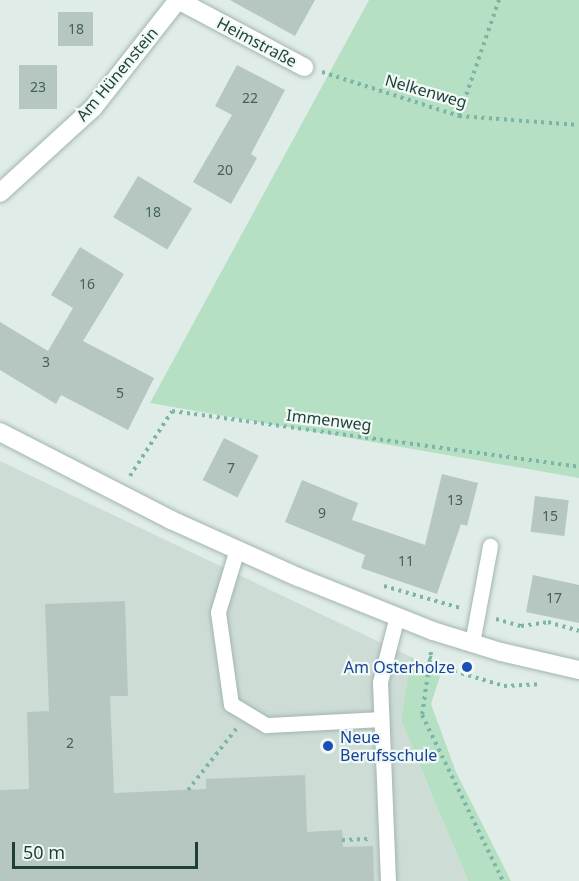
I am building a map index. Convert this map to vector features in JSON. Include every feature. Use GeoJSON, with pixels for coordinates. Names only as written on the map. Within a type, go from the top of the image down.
{"type":"FeatureCollection","features":[{"type":"Feature","properties":{"kind":"street","name":"Heimstraße"},"geometry":{"type":"LineString","coordinates":[[178,0],[304,67]]}},
{"type":"Feature","properties":{"kind":"street","name":"Am Hünenstein"},"geometry":{"type":"LineString","coordinates":[[0,193],[93,108],[178,0]]}},
{"type":"Feature","properties":{"kind":"street"},"geometry":{"type":"LineString","coordinates":[[0,432],[119,493],[237,549],[433,631],[579,670]]}},
{"type":"Feature","properties":{"kind":"lane"},"geometry":{"type":"LineString","coordinates":[[472,643],[480,614],[490,546]]}},
{"type":"Feature","properties":{"kind":"lane"},"geometry":{"type":"LineString","coordinates":[[237,549],[218,612],[231,704],[266,725],[380,719]]}},
{"type":"Feature","properties":{"kind":"lane"},"geometry":{"type":"LineString","coordinates":[[388,878],[380,682],[397,616]]}},
{"type":"Feature","properties":{"kind":"path"},"geometry":{"type":"LineString","coordinates":[[459,116],[499,0]]}},
{"type":"Feature","properties":{"kind":"path","name":"Nelkenweg"},"geometry":{"type":"LineString","coordinates":[[304,67],[459,116],[579,125]]}},
{"type":"Feature","properties":{"kind":"path","name":"Immenweg"},"geometry":{"type":"LineString","coordinates":[[119,493],[172,411],[579,467]]}},
{"type":"Feature","properties":{"kind":"path"},"geometry":{"type":"LineString","coordinates":[[381,585],[521,626],[548,622],[579,631]]}},
{"type":"Feature","properties":{"kind":"path"},"geometry":{"type":"LineString","coordinates":[[433,631],[422,715],[502,881]]}},
{"type":"Feature","properties":{"kind":"path"},"geometry":{"type":"LineString","coordinates":[[188,790],[247,714]]}},
{"type":"Feature","properties":{"kind":"shaded area"},"geometry":{"type":"Polygon","coordinates":[[[0,461],[411,657],[401,720],[468,881],[0,881],[0,461]]]}},
{"type":"Feature","properties":{"kind":"green space"},"geometry":{"type":"Polygon","coordinates":[[[369,0],[579,0],[579,478],[150,403],[369,0]]]}},
{"type":"Feature","properties":{"kind":"green space"},"geometry":{"type":"Polygon","coordinates":[[[411,657],[441,673],[431,704],[456,772],[511,881],[468,881],[401,720],[411,657]]]}},
{"type":"Feature","properties":{"kind":"building"},"geometry":{"type":"Polygon","coordinates":[[[230,0],[315,0],[295,36],[230,0]]]}},
{"type":"Feature","properties":{"kind":"building"},"geometry":{"type":"Polygon","coordinates":[[[58,12],[93,12],[93,46],[58,46],[58,12]]]}},
{"type":"Feature","properties":{"kind":"building"},"geometry":{"type":"Polygon","coordinates":[[[19,65],[57,65],[57,109],[19,109],[19,65]]]}},
{"type":"Feature","properties":{"kind":"building"},"geometry":{"type":"Polygon","coordinates":[[[237,65],[285,90],[251,154],[257,158],[231,204],[193,182],[232,115],[215,106],[237,65]]]}},
{"type":"Feature","properties":{"kind":"building"},"geometry":{"type":"Polygon","coordinates":[[[138,176],[192,208],[167,250],[113,217],[138,176]]]}},
{"type":"Feature","properties":{"kind":"building"},"geometry":{"type":"Polygon","coordinates":[[[80,247],[124,274],[83,341],[154,378],[128,430],[61,395],[56,404],[0,370],[0,322],[48,351],[73,308],[51,295],[80,247]]]}},
{"type":"Feature","properties":{"kind":"building"},"geometry":{"type":"Polygon","coordinates":[[[224,438],[259,456],[237,498],[203,480],[224,438]]]}},
{"type":"Feature","properties":{"kind":"building"},"geometry":{"type":"Polygon","coordinates":[[[442,474],[478,483],[467,526],[461,524],[437,594],[361,568],[365,555],[285,522],[302,480],[358,503],[352,520],[425,545],[442,474]]]}},
{"type":"Feature","properties":{"kind":"building"},"geometry":{"type":"Polygon","coordinates":[[[535,496],[569,500],[564,536],[531,532],[535,496]]]}},
{"type":"Feature","properties":{"kind":"building"},"geometry":{"type":"Polygon","coordinates":[[[533,575],[579,585],[579,623],[526,612],[533,575]]]}},
{"type":"Feature","properties":{"kind":"building"},"geometry":{"type":"Polygon","coordinates":[[[125,601],[128,696],[110,696],[114,793],[206,789],[206,779],[305,775],[307,832],[342,830],[343,847],[373,846],[374,881],[0,881],[0,790],[29,789],[27,712],[49,711],[45,604],[125,601]]]}},
{"type":"Feature","properties":{"kind":"place","name":"Am Osterholze"},"geometry":{"type":"Point","coordinates":[467,667]}},
{"type":"Feature","properties":{"kind":"place","name":"Neue Berufsschule"},"geometry":{"type":"Point","coordinates":[328,746]}}]}
